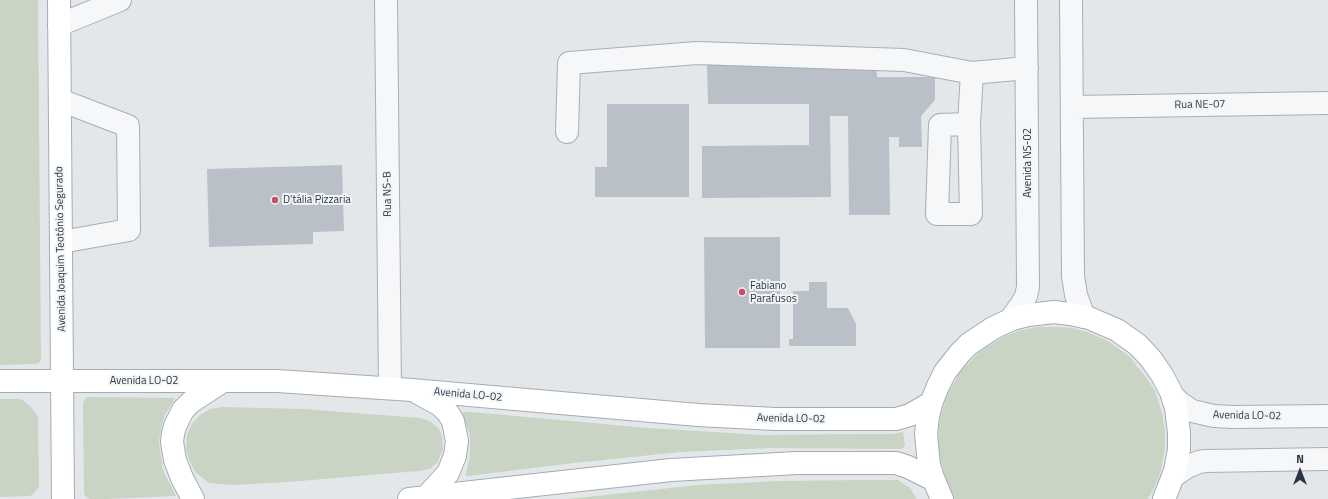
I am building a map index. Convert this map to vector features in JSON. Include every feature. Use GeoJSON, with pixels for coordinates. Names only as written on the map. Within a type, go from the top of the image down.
{"type":"FeatureCollection","features":[{"type":"Feature","properties":{"kind":"main road","name":"Avenida Joaquim Teotônio Segurado"},"geometry":{"type":"LineString","coordinates":[[59,0],[63,499]]}},
{"type":"Feature","properties":{"kind":"main road","name":"Avenida NS-02"},"geometry":{"type":"LineString","coordinates":[[938,490],[928,460],[926,442],[928,416],[938,386],[945,372],[960,353],[982,334],[1010,320],[1028,315],[1065,313],[1084,317],[1113,328],[1138,345],[1159,370],[1172,395],[1179,433],[1178,457],[1174,476],[1164,499]]}},
{"type":"Feature","properties":{"kind":"main road","name":"Avenida LO-02"},"geometry":{"type":"LineString","coordinates":[[0,381],[277,381],[390,388],[698,415],[775,419],[896,419],[910,415],[932,403]]}},
{"type":"Feature","properties":{"kind":"main road"},"geometry":{"type":"LineString","coordinates":[[193,499],[175,460],[172,442],[175,426],[183,410],[191,402],[223,381]]}},
{"type":"Feature","properties":{"kind":"main road"},"geometry":{"type":"LineString","coordinates":[[412,390],[440,405],[448,413],[453,421],[456,432],[457,448],[448,473],[418,498]]}},
{"type":"Feature","properties":{"kind":"main road"},"geometry":{"type":"LineString","coordinates":[[418,498],[671,470],[797,463],[896,463],[908,467],[938,490]]}},
{"type":"Feature","properties":{"kind":"street"},"geometry":{"type":"LineString","coordinates":[[59,25],[120,0]]}},
{"type":"Feature","properties":{"kind":"street","name":"Rua NS-B"},"geometry":{"type":"LineString","coordinates":[[386,0],[390,388]]}},
{"type":"Feature","properties":{"kind":"street","name":"Avenida NS-02"},"geometry":{"type":"LineString","coordinates":[[1010,320],[1026,296],[1028,286],[1026,0]]}},
{"type":"Feature","properties":{"kind":"street"},"geometry":{"type":"LineString","coordinates":[[1071,0],[1074,288],[1077,301],[1084,317]]}},
{"type":"Feature","properties":{"kind":"street"},"geometry":{"type":"LineString","coordinates":[[567,132],[570,63],[697,53],[904,60],[972,73],[1027,68]]}},
{"type":"Feature","properties":{"kind":"street"},"geometry":{"type":"LineString","coordinates":[[969,124],[972,73]]}},
{"type":"Feature","properties":{"kind":"street"},"geometry":{"type":"LineString","coordinates":[[60,100],[128,126],[129,222],[129,230],[61,242]]}},
{"type":"Feature","properties":{"kind":"street","name":"Rua NE-07"},"geometry":{"type":"LineString","coordinates":[[1072,107],[1328,103]]}},
{"type":"Feature","properties":{"kind":"street","name":"Avenida LO-02"},"geometry":{"type":"LineString","coordinates":[[1172,395],[1180,403],[1192,411],[1214,416],[1328,416]]}},
{"type":"Feature","properties":{"kind":"street"},"geometry":{"type":"LineString","coordinates":[[1174,476],[1187,467],[1206,461],[1328,459]]}},
{"type":"Feature","properties":{"kind":"green space"},"geometry":{"type":"Polygon","coordinates":[[[0,0],[38,0],[41,359],[39,363],[36,364],[0,365],[0,0]]]}},
{"type":"Feature","properties":{"kind":"green space"},"geometry":{"type":"Polygon","coordinates":[[[1037,327],[1072,328],[1087,332],[1106,340],[1129,356],[1148,380],[1155,391],[1162,413],[1165,431],[1165,446],[1161,471],[1148,499],[955,499],[944,474],[938,447],[941,414],[948,393],[960,372],[979,352],[1005,336],[1018,331],[1037,327]]]}},
{"type":"Feature","properties":{"kind":"green space"},"geometry":{"type":"Polygon","coordinates":[[[87,397],[175,398],[165,415],[159,442],[163,470],[176,496],[90,499],[85,496],[83,406],[84,400],[87,397]]]}},
{"type":"Feature","properties":{"kind":"green space"},"geometry":{"type":"Polygon","coordinates":[[[0,399],[23,400],[38,416],[39,487],[30,496],[0,497],[0,399]]]}},
{"type":"Feature","properties":{"kind":"green space"},"geometry":{"type":"Polygon","coordinates":[[[222,407],[304,409],[420,418],[430,421],[439,429],[442,437],[443,450],[437,463],[430,469],[418,471],[288,482],[233,485],[209,483],[196,473],[189,460],[186,448],[187,434],[192,424],[200,415],[210,409],[222,407]]]}},
{"type":"Feature","properties":{"kind":"green space"},"geometry":{"type":"Polygon","coordinates":[[[463,412],[648,428],[762,435],[893,434],[903,432],[905,445],[903,448],[898,449],[771,448],[681,452],[466,476],[470,455],[470,434],[463,418],[463,412]]]}},
{"type":"Feature","properties":{"kind":"green space"},"geometry":{"type":"Polygon","coordinates":[[[898,480],[910,488],[917,499],[568,499],[698,485],[778,481],[898,480]]]}},
{"type":"Feature","properties":{"kind":"building"},"geometry":{"type":"Polygon","coordinates":[[[876,62],[877,77],[935,77],[935,100],[921,116],[922,147],[899,147],[899,137],[889,137],[890,215],[849,215],[848,116],[830,116],[831,197],[702,198],[702,146],[809,145],[809,104],[708,104],[707,63],[876,62]]]}},
{"type":"Feature","properties":{"kind":"building"},"geometry":{"type":"Polygon","coordinates":[[[607,104],[689,104],[689,197],[595,197],[595,167],[607,167],[607,104]]]}},
{"type":"Feature","properties":{"kind":"building","name":"D'tália Pizzaria"},"geometry":{"type":"Polygon","coordinates":[[[342,165],[344,231],[313,232],[313,244],[209,247],[207,169],[342,165]]]}},
{"type":"Feature","properties":{"kind":"building","name":"Fabiano Parafusos"},"geometry":{"type":"Polygon","coordinates":[[[704,237],[780,237],[780,348],[705,348],[704,237]]]}},
{"type":"Feature","properties":{"kind":"building"},"geometry":{"type":"Polygon","coordinates":[[[809,282],[827,282],[827,308],[848,308],[856,324],[856,346],[789,346],[789,339],[793,339],[793,291],[809,291],[809,282]]]}},
{"type":"Feature","properties":{"kind":"place","name":"D'tália Pizzaria"},"geometry":{"type":"Point","coordinates":[275,200]}},
{"type":"Feature","properties":{"kind":"place","name":"Fabiano Parafusos"},"geometry":{"type":"Point","coordinates":[742,292]}}]}
